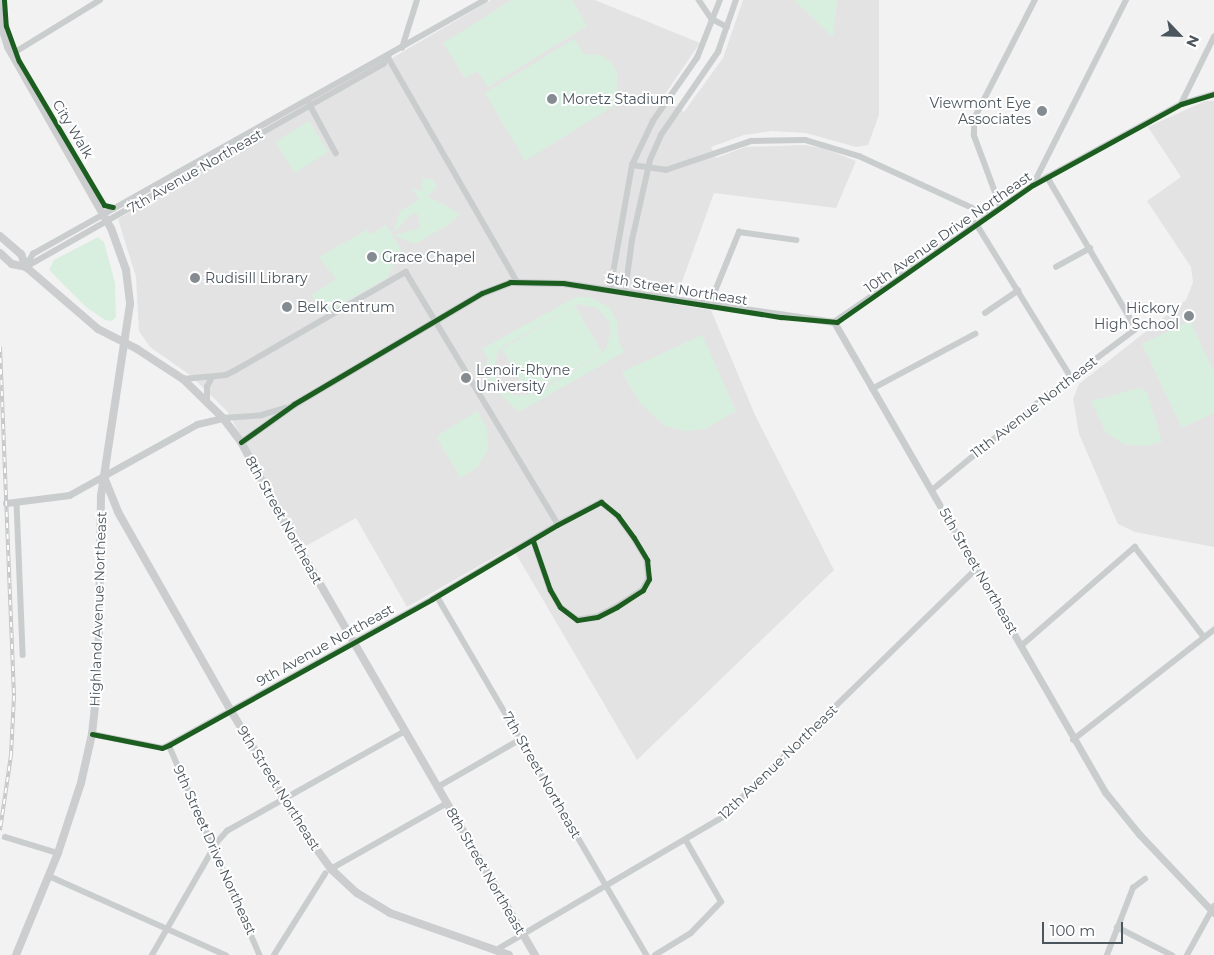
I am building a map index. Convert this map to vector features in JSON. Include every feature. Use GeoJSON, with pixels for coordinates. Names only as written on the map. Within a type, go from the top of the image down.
{"type":"FeatureCollection","features":[{"type":"Feature","properties":{"kind":"main road"},"geometry":{"type":"LineString","coordinates":[[0,1],[3,33],[12,54],[105,218],[120,250],[129,286],[125,342]]}},
{"type":"Feature","properties":{"kind":"main road"},"geometry":{"type":"LineString","coordinates":[[0,236],[21,254],[26,266]]}},
{"type":"Feature","properties":{"kind":"main road"},"geometry":{"type":"LineString","coordinates":[[0,253],[12,264],[26,266]]}},
{"type":"Feature","properties":{"kind":"main road","name":"8th Street Northeast"},"geometry":{"type":"LineString","coordinates":[[26,266],[88,321],[183,378],[207,400],[241,442],[354,643],[535,955]]}},
{"type":"Feature","properties":{"kind":"main road","name":"Highland Avenue Northeast"},"geometry":{"type":"LineString","coordinates":[[16,955],[58,853],[81,783],[92,734],[98,678],[101,495],[125,342]]}},
{"type":"Feature","properties":{"kind":"main road","name":"9th Street Northeast"},"geometry":{"type":"LineString","coordinates":[[104,477],[118,512],[231,711],[328,872],[357,893],[390,913],[498,949],[509,955]]}},
{"type":"Feature","properties":{"kind":"street"},"geometry":{"type":"LineString","coordinates":[[12,54],[100,0]]}},
{"type":"Feature","properties":{"kind":"street"},"geometry":{"type":"LineString","coordinates":[[401,48],[417,0]]}},
{"type":"Feature","properties":{"kind":"street","name":"7th Avenue Northeast"},"geometry":{"type":"LineString","coordinates":[[26,266],[105,218],[485,0]]}},
{"type":"Feature","properties":{"kind":"street"},"geometry":{"type":"LineString","coordinates":[[699,0],[712,19],[728,27]]}},
{"type":"Feature","properties":{"kind":"street"},"geometry":{"type":"LineString","coordinates":[[610,290],[632,165],[657,114],[697,58],[720,0]]}},
{"type":"Feature","properties":{"kind":"street"},"geometry":{"type":"LineString","coordinates":[[625,292],[646,169],[661,135],[718,52],[736,0]]}},
{"type":"Feature","properties":{"kind":"street"},"geometry":{"type":"LineString","coordinates":[[1000,206],[974,136],[974,119],[1035,0]]}},
{"type":"Feature","properties":{"kind":"street"},"geometry":{"type":"LineString","coordinates":[[1033,185],[1126,0]]}},
{"type":"Feature","properties":{"kind":"street"},"geometry":{"type":"LineString","coordinates":[[1181,104],[1214,38]]}},
{"type":"Feature","properties":{"kind":"street"},"geometry":{"type":"LineString","coordinates":[[241,442],[294,404],[482,293],[517,281],[388,57]]}},
{"type":"Feature","properties":{"kind":"street","name":"10th Avenue Drive Northeast"},"geometry":{"type":"LineString","coordinates":[[834,322],[1033,185],[1181,104],[1214,94]]}},
{"type":"Feature","properties":{"kind":"street"},"geometry":{"type":"LineString","coordinates":[[308,102],[336,153]]}},
{"type":"Feature","properties":{"kind":"street"},"geometry":{"type":"LineString","coordinates":[[632,165],[646,169],[673,168],[751,141],[805,140],[860,156],[988,215]]}},
{"type":"Feature","properties":{"kind":"street"},"geometry":{"type":"LineString","coordinates":[[1048,177],[1090,248],[1056,267]]}},
{"type":"Feature","properties":{"kind":"street","name":"7th Avenue Northeast"},"geometry":{"type":"LineString","coordinates":[[26,266],[33,254],[105,218]]}},
{"type":"Feature","properties":{"kind":"street"},"geometry":{"type":"LineString","coordinates":[[976,224],[1071,377]]}},
{"type":"Feature","properties":{"kind":"street"},"geometry":{"type":"LineString","coordinates":[[709,306],[739,232],[796,240]]}},
{"type":"Feature","properties":{"kind":"street","name":"11th Avenue Northeast"},"geometry":{"type":"LineString","coordinates":[[932,490],[1071,377],[1136,329],[1090,248]]}},
{"type":"Feature","properties":{"kind":"street"},"geometry":{"type":"LineString","coordinates":[[183,378],[212,377],[236,370],[406,272],[558,524],[601,502],[618,516],[647,560],[648,579],[643,590],[597,617],[577,620],[560,607],[550,590],[533,540]]}},
{"type":"Feature","properties":{"kind":"street","name":"5th Street Northeast"},"geometry":{"type":"LineString","coordinates":[[517,281],[610,290],[709,306],[834,322],[978,567],[1073,740],[1122,815],[1213,910]]}},
{"type":"Feature","properties":{"kind":"street"},"geometry":{"type":"LineString","coordinates":[[985,313],[1018,291]]}},
{"type":"Feature","properties":{"kind":"street"},"geometry":{"type":"LineString","coordinates":[[872,389],[975,334]]}},
{"type":"Feature","properties":{"kind":"street"},"geometry":{"type":"LineString","coordinates":[[207,400],[207,387],[212,377]]}},
{"type":"Feature","properties":{"kind":"street"},"geometry":{"type":"LineString","coordinates":[[3,503],[17,503],[68,495],[104,477],[197,424],[223,418],[262,415],[294,404]]}},
{"type":"Feature","properties":{"kind":"street"},"geometry":{"type":"LineString","coordinates":[[17,503],[22,655]]}},
{"type":"Feature","properties":{"kind":"street","name":"9th Avenue Northeast"},"geometry":{"type":"LineString","coordinates":[[169,746],[437,596],[558,524]]}},
{"type":"Feature","properties":{"kind":"street"},"geometry":{"type":"LineString","coordinates":[[1021,646],[1136,548],[1204,637]]}},
{"type":"Feature","properties":{"kind":"street","name":"12th Avenue Northeast"},"geometry":{"type":"LineString","coordinates":[[498,949],[686,841],[727,812],[978,567]]}},
{"type":"Feature","properties":{"kind":"street","name":"7th Street Northeast"},"geometry":{"type":"LineString","coordinates":[[437,596],[647,955]]}},
{"type":"Feature","properties":{"kind":"street"},"geometry":{"type":"LineString","coordinates":[[1073,740],[1214,630]]}},
{"type":"Feature","properties":{"kind":"street"},"geometry":{"type":"LineString","coordinates":[[152,955],[214,846],[227,831],[405,731]]}},
{"type":"Feature","properties":{"kind":"street"},"geometry":{"type":"LineString","coordinates":[[92,734],[162,748],[169,746]]}},
{"type":"Feature","properties":{"kind":"street"},"geometry":{"type":"LineString","coordinates":[[438,788],[521,739]]}},
{"type":"Feature","properties":{"kind":"street","name":"9th Street Drive Northeast"},"geometry":{"type":"LineString","coordinates":[[169,746],[260,955]]}},
{"type":"Feature","properties":{"kind":"street"},"geometry":{"type":"LineString","coordinates":[[274,955],[328,872],[447,803]]}},
{"type":"Feature","properties":{"kind":"street"},"geometry":{"type":"LineString","coordinates":[[5,837],[58,853]]}},
{"type":"Feature","properties":{"kind":"street"},"geometry":{"type":"LineString","coordinates":[[655,955],[690,933],[721,902],[686,841]]}},
{"type":"Feature","properties":{"kind":"street"},"geometry":{"type":"LineString","coordinates":[[50,876],[226,955]]}},
{"type":"Feature","properties":{"kind":"street"},"geometry":{"type":"LineString","coordinates":[[1107,955],[1134,886],[1145,879]]}},
{"type":"Feature","properties":{"kind":"street"},"geometry":{"type":"LineString","coordinates":[[1186,955],[1213,910]]}},
{"type":"Feature","properties":{"kind":"street"},"geometry":{"type":"LineString","coordinates":[[1117,927],[1172,955]]}},
{"type":"Feature","properties":{"kind":"shaded area","name":"Lenoir-Rhyne University"},"geometry":{"type":"Polygon","coordinates":[[[491,0],[595,0],[700,43],[663,97],[684,112],[723,58],[743,0],[879,0],[879,115],[868,145],[856,147],[806,133],[772,131],[744,135],[711,147],[716,158],[745,147],[805,145],[826,149],[856,161],[836,208],[714,193],[674,304],[711,310],[755,415],[834,570],[637,760],[512,547],[407,607],[356,518],[304,547],[227,411],[190,375],[150,347],[139,331],[136,277],[118,219],[491,0]]]}},
{"type":"Feature","properties":{"kind":"shaded area","name":"Hickory High School"},"geometry":{"type":"Polygon","coordinates":[[[1205,101],[1214,101],[1214,547],[1135,532],[1118,524],[1079,434],[1073,399],[1079,384],[1186,300],[1193,282],[1191,267],[1147,201],[1181,177],[1148,127],[1205,101]]]}},
{"type":"Feature","properties":{"kind":"green space"},"geometry":{"type":"Polygon","coordinates":[[[512,0],[572,0],[587,26],[488,87],[477,71],[465,78],[443,43],[512,0]]]}},
{"type":"Feature","properties":{"kind":"green space"},"geometry":{"type":"Polygon","coordinates":[[[794,0],[837,0],[833,37],[794,0]]]}},
{"type":"Feature","properties":{"kind":"green space","name":"Moretz Stadium"},"geometry":{"type":"Polygon","coordinates":[[[574,39],[584,54],[601,55],[612,63],[618,75],[615,105],[525,161],[485,93],[574,39]]]}},
{"type":"Feature","properties":{"kind":"green space"},"geometry":{"type":"Polygon","coordinates":[[[309,121],[328,152],[295,173],[275,142],[309,121]]]}},
{"type":"Feature","properties":{"kind":"green space"},"geometry":{"type":"Polygon","coordinates":[[[423,178],[432,179],[437,186],[428,196],[460,214],[451,223],[415,244],[394,235],[420,228],[418,214],[411,214],[393,233],[400,211],[419,200],[412,187],[421,192],[423,178]]]}},
{"type":"Feature","properties":{"kind":"green space"},"geometry":{"type":"Polygon","coordinates":[[[386,225],[407,260],[393,265],[387,278],[322,315],[312,295],[336,279],[319,257],[367,230],[370,235],[386,225]]]}},
{"type":"Feature","properties":{"kind":"green space"},"geometry":{"type":"Polygon","coordinates":[[[98,237],[104,242],[115,283],[116,317],[112,321],[105,320],[86,307],[49,270],[54,260],[98,237]]]}},
{"type":"Feature","properties":{"kind":"green space"},"geometry":{"type":"Polygon","coordinates":[[[576,297],[589,297],[609,307],[617,321],[619,342],[624,352],[519,412],[490,385],[486,368],[488,358],[482,349],[576,297]],[[578,304],[502,347],[497,354],[493,373],[501,387],[515,396],[535,394],[605,351],[611,332],[609,322],[597,308],[578,304]]]}},
{"type":"Feature","properties":{"kind":"green space"},"geometry":{"type":"Polygon","coordinates":[[[575,306],[602,352],[529,395],[502,349],[575,306]]]}},
{"type":"Feature","properties":{"kind":"green space"},"geometry":{"type":"Polygon","coordinates":[[[1190,321],[1214,372],[1214,413],[1182,428],[1142,344],[1190,321]]]}},
{"type":"Feature","properties":{"kind":"green space"},"geometry":{"type":"Polygon","coordinates":[[[702,335],[736,411],[705,429],[685,431],[665,426],[639,402],[622,372],[702,335]]]}},
{"type":"Feature","properties":{"kind":"green space"},"geometry":{"type":"Polygon","coordinates":[[[1140,388],[1147,392],[1162,442],[1144,446],[1124,444],[1106,433],[1091,401],[1140,388]]]}},
{"type":"Feature","properties":{"kind":"green space"},"geometry":{"type":"Polygon","coordinates":[[[477,411],[487,428],[488,449],[478,466],[461,478],[436,437],[477,411]]]}},
{"type":"Feature","properties":{"kind":"railway"},"geometry":{"type":"LineString","coordinates":[[0,347],[14,696],[11,755],[0,830]]}},
{"type":"Feature","properties":{"kind":"cycle path","name":"City Walk"},"geometry":{"type":"LineString","coordinates":[[4,0],[6,26],[19,61],[104,205],[113,207]]}},
{"type":"Feature","properties":{"kind":"cycle path"},"geometry":{"type":"LineString","coordinates":[[241,442],[294,404],[482,293],[510,282],[563,283],[781,317],[837,322],[1033,185],[1181,104],[1214,94]]}},
{"type":"Feature","properties":{"kind":"cycle path"},"geometry":{"type":"LineString","coordinates":[[92,734],[162,748],[169,745],[432,599],[557,525],[601,502],[618,516],[634,538],[647,560],[649,579],[643,590],[617,607],[597,617],[577,620],[560,607],[550,590],[533,541]]}},
{"type":"Feature","properties":{"kind":"place","name":"Moretz Stadium"},"geometry":{"type":"Point","coordinates":[552,99]}},
{"type":"Feature","properties":{"kind":"place","name":"Viewmont Eye Associates"},"geometry":{"type":"Point","coordinates":[1042,111]}},
{"type":"Feature","properties":{"kind":"place","name":"Grace Chapel"},"geometry":{"type":"Point","coordinates":[372,257]}},
{"type":"Feature","properties":{"kind":"place","name":"Rudisill Library"},"geometry":{"type":"Point","coordinates":[195,278]}},
{"type":"Feature","properties":{"kind":"place","name":"Belk Centrum"},"geometry":{"type":"Point","coordinates":[287,307]}},
{"type":"Feature","properties":{"kind":"place","name":"Hickory High School"},"geometry":{"type":"Point","coordinates":[1189,316]}},
{"type":"Feature","properties":{"kind":"place","name":"Lenoir-Rhyne University"},"geometry":{"type":"Point","coordinates":[466,378]}}]}
